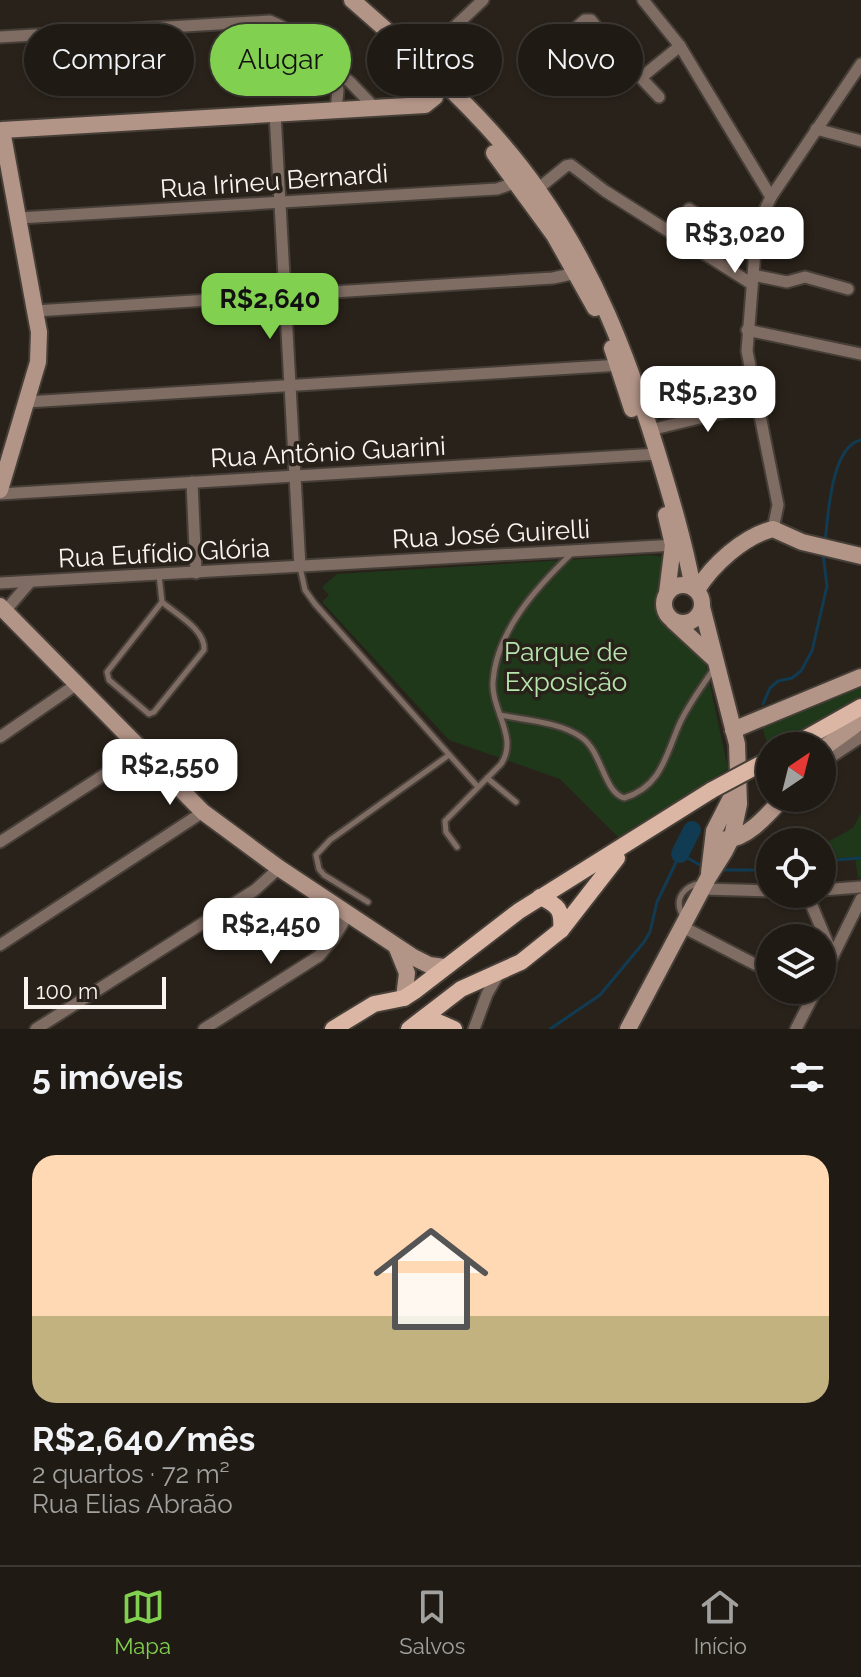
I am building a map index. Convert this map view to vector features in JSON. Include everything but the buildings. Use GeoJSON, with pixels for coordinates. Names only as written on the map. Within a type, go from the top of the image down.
{"type":"FeatureCollection","features":[{"type":"Feature","properties":{"kind":"main road"},"geometry":{"type":"LineString","coordinates":[[817,732],[861,707]]}},
{"type":"Feature","properties":{"kind":"main road"},"geometry":{"type":"LineString","coordinates":[[333,1029],[374,1004],[404,998],[540,897],[629,844],[653,825],[756,766]]}},
{"type":"Feature","properties":{"kind":"main road"},"geometry":{"type":"LineString","coordinates":[[411,1027],[461,989],[521,962],[561,930],[602,874],[629,844]]}},
{"type":"Feature","properties":{"kind":"main road"},"geometry":{"type":"LineString","coordinates":[[540,897],[559,906],[563,915],[561,930]]}},
{"type":"Feature","properties":{"kind":"main road"},"geometry":{"type":"LineString","coordinates":[[411,1027],[438,1022],[454,1029]]}},
{"type":"Feature","properties":{"kind":"street"},"geometry":{"type":"LineString","coordinates":[[338,0],[369,24]]}},
{"type":"Feature","properties":{"kind":"street"},"geometry":{"type":"LineString","coordinates":[[352,0],[377,24]]}},
{"type":"Feature","properties":{"kind":"street"},"geometry":{"type":"LineString","coordinates":[[457,24],[483,0]]}},
{"type":"Feature","properties":{"kind":"street"},"geometry":{"type":"LineString","coordinates":[[643,0],[680,46],[771,197]]}},
{"type":"Feature","properties":{"kind":"street"},"geometry":{"type":"LineString","coordinates":[[589,19],[610,45],[578,67],[555,46],[557,41],[589,19]]}},
{"type":"Feature","properties":{"kind":"street"},"geometry":{"type":"LineString","coordinates":[[0,37],[263,20],[275,24]]}},
{"type":"Feature","properties":{"kind":"street"},"geometry":{"type":"LineString","coordinates":[[659,97],[643,76],[680,46]]}},
{"type":"Feature","properties":{"kind":"street"},"geometry":{"type":"LineString","coordinates":[[773,529],[778,505],[748,361],[747,330],[755,251],[763,214],[771,197],[861,64]]}},
{"type":"Feature","properties":{"kind":"street"},"geometry":{"type":"LineString","coordinates":[[351,84],[374,107]]}},
{"type":"Feature","properties":{"kind":"street"},"geometry":{"type":"LineString","coordinates":[[336,110],[337,96]]}},
{"type":"Feature","properties":{"kind":"street"},"geometry":{"type":"LineString","coordinates":[[0,492],[38,362],[39,332],[1,126],[336,110],[411,104],[423,96]]}},
{"type":"Feature","properties":{"kind":"street"},"geometry":{"type":"LineString","coordinates":[[440,96],[527,186],[582,272],[650,430],[652,455]]}},
{"type":"Feature","properties":{"kind":"street"},"geometry":{"type":"LineString","coordinates":[[275,113],[300,567]]}},
{"type":"Feature","properties":{"kind":"street"},"geometry":{"type":"LineString","coordinates":[[816,129],[861,141]]}},
{"type":"Feature","properties":{"kind":"street"},"geometry":{"type":"LineString","coordinates":[[527,186],[571,165],[605,191],[752,279],[787,282],[805,277],[848,289]]}},
{"type":"Feature","properties":{"kind":"street","name":"Rua Irineu Bernardi"},"geometry":{"type":"LineString","coordinates":[[19,218],[527,186]]}},
{"type":"Feature","properties":{"kind":"street"},"geometry":{"type":"LineString","coordinates":[[689,209],[755,251]]}},
{"type":"Feature","properties":{"kind":"street"},"geometry":{"type":"LineString","coordinates":[[35,311],[553,278],[582,272]]}},
{"type":"Feature","properties":{"kind":"street"},"geometry":{"type":"LineString","coordinates":[[747,330],[861,354]]}},
{"type":"Feature","properties":{"kind":"street"},"geometry":{"type":"LineString","coordinates":[[27,402],[624,365]]}},
{"type":"Feature","properties":{"kind":"street"},"geometry":{"type":"LineString","coordinates":[[624,365],[679,544],[702,607],[733,730],[740,781],[727,820],[713,836],[706,883]]}},
{"type":"Feature","properties":{"kind":"street"},"geometry":{"type":"LineString","coordinates":[[650,430],[757,404]]}},
{"type":"Feature","properties":{"kind":"street","name":"Rua Antônio Guarini"},"geometry":{"type":"LineString","coordinates":[[0,492],[652,455]]}},
{"type":"Feature","properties":{"kind":"street"},"geometry":{"type":"LineString","coordinates":[[192,482],[196,573]]}},
{"type":"Feature","properties":{"kind":"street"},"geometry":{"type":"LineString","coordinates":[[695,589],[712,570],[750,539],[773,529],[802,542],[860,556]]}},
{"type":"Feature","properties":{"kind":"street"},"geometry":{"type":"LineString","coordinates":[[679,544],[665,610],[714,662]]}},
{"type":"Feature","properties":{"kind":"street","name":"Rua José Guirelli"},"geometry":{"type":"LineString","coordinates":[[300,567],[679,544]]}},
{"type":"Feature","properties":{"kind":"street","name":"Rua Eufídio Glória"},"geometry":{"type":"LineString","coordinates":[[0,583],[300,567]]}},
{"type":"Feature","properties":{"kind":"street"},"geometry":{"type":"LineString","coordinates":[[30,582],[2,611],[203,812],[279,868],[395,945],[422,962],[444,967]]}},
{"type":"Feature","properties":{"kind":"street"},"geometry":{"type":"LineString","coordinates":[[667,593],[677,586],[695,589]]}},
{"type":"Feature","properties":{"kind":"street"},"geometry":{"type":"LineString","coordinates":[[671,619],[688,623],[697,617],[702,607]]}},
{"type":"Feature","properties":{"kind":"street"},"geometry":{"type":"LineString","coordinates":[[733,730],[861,677]]}},
{"type":"Feature","properties":{"kind":"street"},"geometry":{"type":"LineString","coordinates":[[0,737],[77,684]]}},
{"type":"Feature","properties":{"kind":"street"},"geometry":{"type":"LineString","coordinates":[[836,739],[861,721]]}},
{"type":"Feature","properties":{"kind":"street"},"geometry":{"type":"LineString","coordinates":[[836,754],[861,737]]}},
{"type":"Feature","properties":{"kind":"street"},"geometry":{"type":"LineString","coordinates":[[0,842],[141,751]]}},
{"type":"Feature","properties":{"kind":"street"},"geometry":{"type":"LineString","coordinates":[[0,945],[203,812]]}},
{"type":"Feature","properties":{"kind":"street"},"geometry":{"type":"LineString","coordinates":[[713,836],[731,839],[743,835],[768,812]]}},
{"type":"Feature","properties":{"kind":"street"},"geometry":{"type":"LineString","coordinates":[[628,1029],[731,839],[727,820]]}},
{"type":"Feature","properties":{"kind":"street"},"geometry":{"type":"LineString","coordinates":[[36,1029],[255,890],[279,868]]}},
{"type":"Feature","properties":{"kind":"street"},"geometry":{"type":"LineString","coordinates":[[706,883],[756,889]]}},
{"type":"Feature","properties":{"kind":"street"},"geometry":{"type":"LineString","coordinates":[[836,889],[861,887]]}},
{"type":"Feature","properties":{"kind":"street"},"geometry":{"type":"LineString","coordinates":[[836,950],[861,899]]}},
{"type":"Feature","properties":{"kind":"street"},"geometry":{"type":"LineString","coordinates":[[204,1029],[319,956],[349,913]]}},
{"type":"Feature","properties":{"kind":"street"},"geometry":{"type":"LineString","coordinates":[[684,924],[756,964]]}},
{"type":"Feature","properties":{"kind":"street"},"geometry":{"type":"LineString","coordinates":[[395,945],[407,973],[404,998]]}},
{"type":"Feature","properties":{"kind":"street"},"geometry":{"type":"LineString","coordinates":[[474,1029],[499,973]]}},
{"type":"Feature","properties":{"kind":"street"},"geometry":{"type":"LineString","coordinates":[[796,1029],[806,1004]]}},
{"type":"Feature","properties":{"kind":"lane"},"geometry":{"type":"LineString","coordinates":[[457,847],[446,832],[445,821],[508,753],[508,740],[493,693],[493,679],[505,640],[529,598],[573,552]]}},
{"type":"Feature","properties":{"kind":"lane"},"geometry":{"type":"LineString","coordinates":[[300,567],[302,582],[309,596],[478,787]]}},
{"type":"Feature","properties":{"kind":"lane"},"geometry":{"type":"LineString","coordinates":[[159,575],[162,602],[199,633],[205,645],[154,712],[149,714],[109,680],[107,672],[162,602]]}},
{"type":"Feature","properties":{"kind":"lane"},"geometry":{"type":"LineString","coordinates":[[499,715],[563,729],[582,737],[598,757],[613,791],[624,798],[641,790],[660,773],[683,717],[714,662]]}},
{"type":"Feature","properties":{"kind":"lane"},"geometry":{"type":"LineString","coordinates":[[368,902],[319,869],[316,855],[449,755]]}},
{"type":"Feature","properties":{"kind":"lane"},"geometry":{"type":"LineString","coordinates":[[487,778],[516,802]]}},
{"type":"Feature","properties":{"kind":"lane"},"geometry":{"type":"LineString","coordinates":[[324,897],[334,881]]}},
{"type":"Feature","properties":{"kind":"green space","name":"Parque de Exposição"},"geometry":{"type":"Polygon","coordinates":[[[650,555],[664,557],[658,607],[664,622],[706,666],[728,769],[618,837],[560,779],[449,740],[322,602],[329,595],[322,587],[337,574],[650,555]]]}},
{"type":"Feature","properties":{"kind":"green space"},"geometry":{"type":"Polygon","coordinates":[[[861,680],[861,696],[799,732],[764,732],[760,721],[861,680]]]}},
{"type":"Feature","properties":{"kind":"green space"},"geometry":{"type":"Polygon","coordinates":[[[861,813],[861,877],[858,878],[855,857],[836,858],[836,837],[853,828],[861,813]]]}},
{"type":"Feature","properties":{"kind":"waterway"},"geometry":{"type":"LineString","coordinates":[[825,543],[837,468],[851,445],[861,440]]}},
{"type":"Feature","properties":{"kind":"waterway"},"geometry":{"type":"LineString","coordinates":[[763,704],[770,688],[801,671],[812,651],[827,586],[823,554]]}},
{"type":"Feature","properties":{"kind":"waterway"},"geometry":{"type":"LineString","coordinates":[[680,854],[692,830]]}},
{"type":"Feature","properties":{"kind":"waterway"},"geometry":{"type":"LineString","coordinates":[[550,1029],[600,995],[644,942],[650,932],[657,902],[680,854],[702,866]]}},
{"type":"Feature","properties":{"kind":"waterway"},"geometry":{"type":"LineString","coordinates":[[836,860],[861,858]]}},
{"type":"Feature","properties":{"kind":"waterway"},"geometry":{"type":"LineString","coordinates":[[724,870],[756,870]]}}]}
